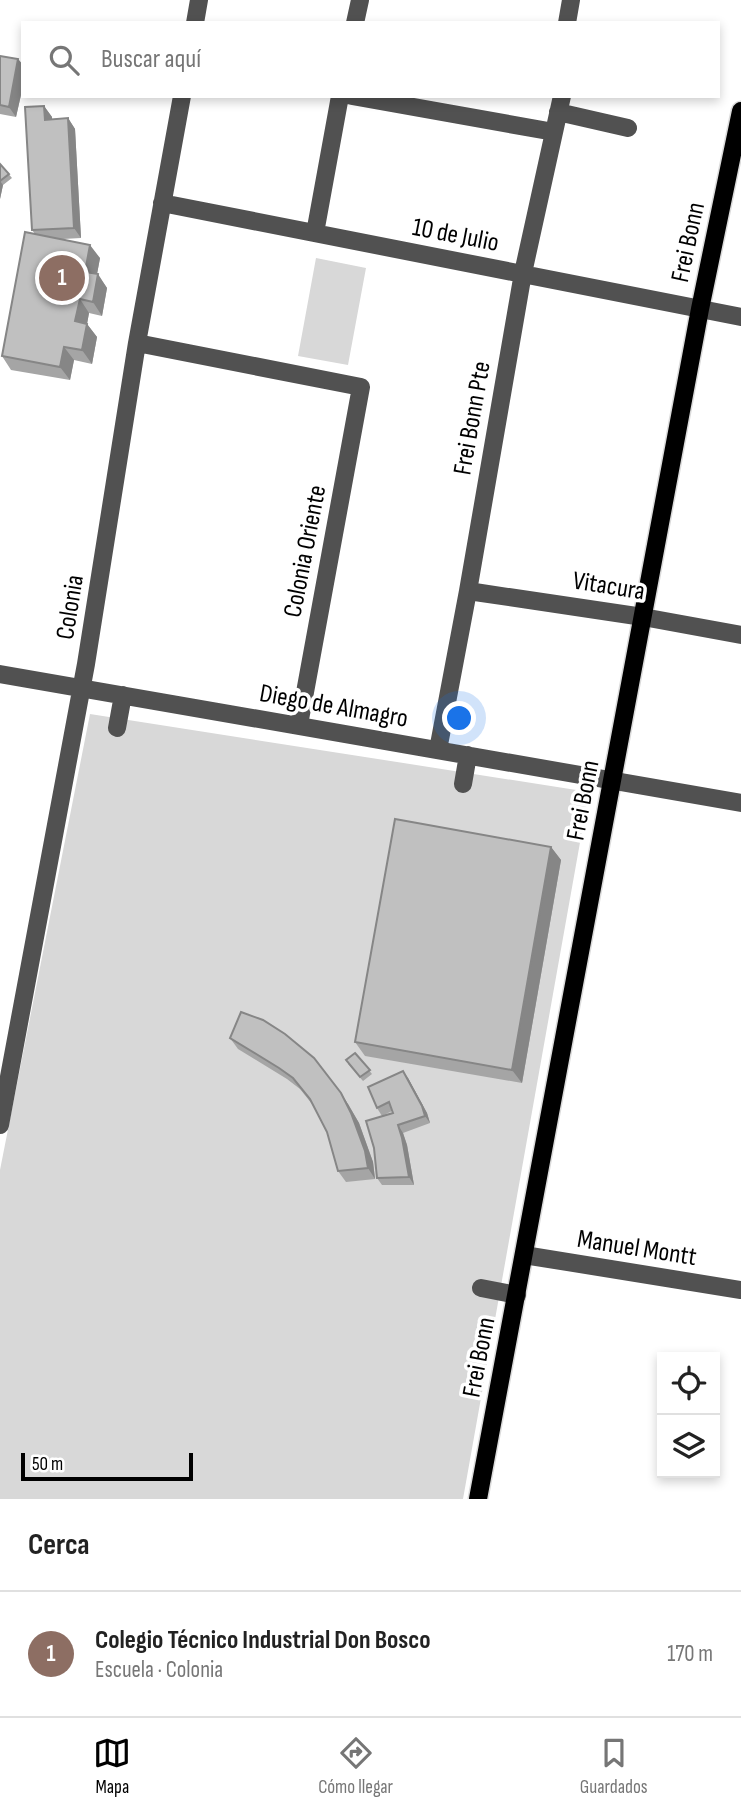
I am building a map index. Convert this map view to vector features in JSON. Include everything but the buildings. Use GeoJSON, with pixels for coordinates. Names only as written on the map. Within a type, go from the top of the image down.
{"type":"FeatureCollection","features":[{"type":"Feature","properties":{"kind":"main road","name":"Frei Bonn"},"geometry":{"type":"LineString","coordinates":[[478,1499],[700,309],[741,111]]}},
{"type":"Feature","properties":{"kind":"street"},"geometry":{"type":"LineString","coordinates":[[195,21],[199,0]]}},
{"type":"Feature","properties":{"kind":"street"},"geometry":{"type":"LineString","coordinates":[[355,21],[359,0]]}},
{"type":"Feature","properties":{"kind":"street"},"geometry":{"type":"LineString","coordinates":[[566,21],[571,0]]}},
{"type":"Feature","properties":{"kind":"street","name":"Colonia"},"geometry":{"type":"LineString","coordinates":[[0,1125],[82,688],[137,343],[181,98]]}},
{"type":"Feature","properties":{"kind":"street"},"geometry":{"type":"LineString","coordinates":[[315,233],[340,98]]}},
{"type":"Feature","properties":{"kind":"street"},"geometry":{"type":"LineString","coordinates":[[363,98],[554,132]]}},
{"type":"Feature","properties":{"kind":"street"},"geometry":{"type":"LineString","coordinates":[[560,104],[628,128]]}},
{"type":"Feature","properties":{"kind":"street","name":"Frei Bonn Pte"},"geometry":{"type":"LineString","coordinates":[[438,750],[523,273],[560,104]]}},
{"type":"Feature","properties":{"kind":"street","name":"10 de Julio"},"geometry":{"type":"LineString","coordinates":[[162,203],[741,317]]}},
{"type":"Feature","properties":{"kind":"street","name":"Colonia Oriente"},"geometry":{"type":"LineString","coordinates":[[137,343],[361,387],[299,725]]}},
{"type":"Feature","properties":{"kind":"street","name":"Vitacura"},"geometry":{"type":"LineString","coordinates":[[468,591],[643,617],[741,635]]}},
{"type":"Feature","properties":{"kind":"street","name":"Diego de Almagro"},"geometry":{"type":"LineString","coordinates":[[0,674],[741,803]]}},
{"type":"Feature","properties":{"kind":"street"},"geometry":{"type":"LineString","coordinates":[[117,728],[123,695]]}},
{"type":"Feature","properties":{"kind":"street"},"geometry":{"type":"LineString","coordinates":[[463,785],[468,755]]}},
{"type":"Feature","properties":{"kind":"street","name":"Manuel Montt"},"geometry":{"type":"LineString","coordinates":[[524,1255],[741,1290]]}},
{"type":"Feature","properties":{"kind":"street"},"geometry":{"type":"LineString","coordinates":[[481,1288],[517,1295]]}},
{"type":"Feature","properties":{"kind":"shaded area"},"geometry":{"type":"Polygon","coordinates":[[[316,258],[366,268],[348,365],[298,356],[316,258]]]}},
{"type":"Feature","properties":{"kind":"shaded area"},"geometry":{"type":"Polygon","coordinates":[[[90,714],[589,792],[463,1499],[0,1499],[0,1170],[90,714]]]}},
{"type":"Feature","properties":{"kind":"place","name":"Colegio Técnico Industrial Don Bosco"},"geometry":{"type":"Point","coordinates":[62,278]}}]}
